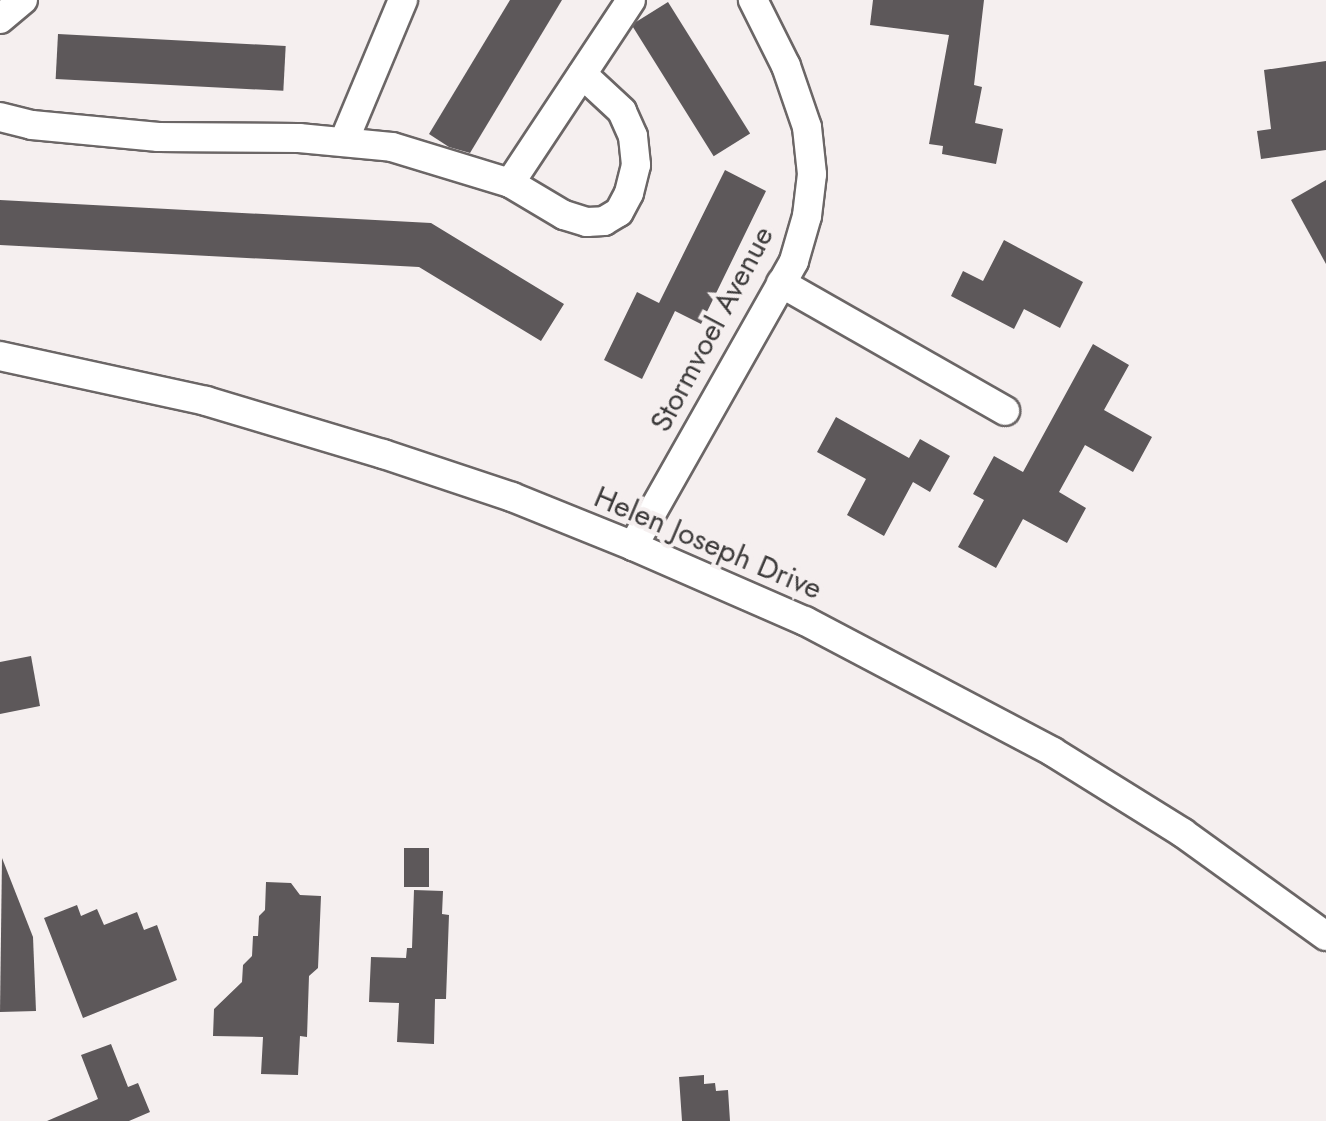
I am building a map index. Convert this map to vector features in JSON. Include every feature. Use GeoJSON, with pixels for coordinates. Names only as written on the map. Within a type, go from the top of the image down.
{"type":"FeatureCollection","features":[{"type":"Feature","properties":{"kind":"street"},"geometry":{"type":"LineString","coordinates":[[0,19],[23,0]]}},
{"type":"Feature","properties":{"kind":"street"},"geometry":{"type":"LineString","coordinates":[[510,183],[631,0]]}},
{"type":"Feature","properties":{"kind":"street","name":"Stormvoel Avenue"},"geometry":{"type":"LineString","coordinates":[[633,546],[794,261],[807,216],[812,174],[807,127],[790,78],[753,0]]}},
{"type":"Feature","properties":{"kind":"street"},"geometry":{"type":"LineString","coordinates":[[344,141],[398,13]]}},
{"type":"Feature","properties":{"kind":"street"},"geometry":{"type":"LineString","coordinates":[[0,117],[32,125],[158,137],[344,141],[429,156],[510,183],[564,215],[587,222],[604,221],[619,212],[629,193],[636,165],[633,136],[622,111],[582,74]]}},
{"type":"Feature","properties":{"kind":"street"},"geometry":{"type":"LineString","coordinates":[[781,283],[1005,411]]}},
{"type":"Feature","properties":{"kind":"street","name":"Helen Joseph Drive"},"geometry":{"type":"LineString","coordinates":[[0,356],[206,401],[383,454],[512,497],[805,621],[1053,752],[1183,833],[1326,936]]}},
{"type":"Feature","properties":{"kind":"building"},"geometry":{"type":"Polygon","coordinates":[[[510,0],[562,0],[470,153],[449,147],[429,134],[510,0]]]}},
{"type":"Feature","properties":{"kind":"building"},"geometry":{"type":"Polygon","coordinates":[[[873,0],[984,0],[974,85],[982,87],[975,123],[1003,129],[996,164],[942,154],[943,146],[929,144],[949,35],[870,25],[873,0]]]}},
{"type":"Feature","properties":{"kind":"building"},"geometry":{"type":"Polygon","coordinates":[[[668,2],[750,133],[714,156],[632,25],[668,2]]]}},
{"type":"Feature","properties":{"kind":"building"},"geometry":{"type":"Polygon","coordinates":[[[58,34],[286,46],[283,91],[56,79],[58,34]]]}},
{"type":"Feature","properties":{"kind":"building"},"geometry":{"type":"Polygon","coordinates":[[[1326,61],[1326,150],[1261,159],[1257,131],[1271,129],[1264,70],[1326,61]]]}},
{"type":"Feature","properties":{"kind":"building"},"geometry":{"type":"Polygon","coordinates":[[[725,170],[766,191],[701,324],[675,311],[642,379],[604,360],[637,292],[659,303],[725,170]]]}},
{"type":"Feature","properties":{"kind":"building"},"geometry":{"type":"Polygon","coordinates":[[[1326,180],[1326,264],[1291,200],[1326,180]]]}},
{"type":"Feature","properties":{"kind":"building"},"geometry":{"type":"Polygon","coordinates":[[[0,200],[431,223],[564,304],[541,341],[419,267],[0,245],[0,200]]]}},
{"type":"Feature","properties":{"kind":"building"},"geometry":{"type":"Polygon","coordinates":[[[1004,240],[1083,282],[1060,328],[1024,309],[1014,329],[951,296],[963,271],[983,281],[1004,240]]]}},
{"type":"Feature","properties":{"kind":"building"},"geometry":{"type":"Polygon","coordinates":[[[1093,344],[1129,365],[1104,410],[1152,437],[1133,472],[1085,445],[1059,492],[1086,508],[1067,543],[1023,519],[996,568],[958,547],[984,500],[973,494],[994,456],[1023,472],[1093,344]]]}},
{"type":"Feature","properties":{"kind":"building"},"geometry":{"type":"Polygon","coordinates":[[[836,417],[909,458],[920,439],[950,456],[930,492],[913,482],[884,536],[847,515],[866,479],[817,452],[836,417]]]}},
{"type":"Feature","properties":{"kind":"building"},"geometry":{"type":"Polygon","coordinates":[[[31,656],[40,706],[0,714],[0,662],[31,656]]]}},
{"type":"Feature","properties":{"kind":"building"},"geometry":{"type":"Polygon","coordinates":[[[404,848],[429,848],[429,887],[404,887],[404,848]]]}},
{"type":"Feature","properties":{"kind":"building"},"geometry":{"type":"Polygon","coordinates":[[[2,858],[33,937],[36,1011],[0,1012],[2,858]]]}},
{"type":"Feature","properties":{"kind":"building"},"geometry":{"type":"Polygon","coordinates":[[[266,882],[291,883],[300,895],[321,896],[318,968],[309,976],[307,1037],[300,1036],[298,1075],[261,1074],[263,1037],[213,1036],[214,1009],[242,982],[243,965],[252,956],[253,936],[258,936],[259,916],[265,910],[266,882]]]}},
{"type":"Feature","properties":{"kind":"building"},"geometry":{"type":"Polygon","coordinates":[[[414,890],[443,891],[442,914],[449,915],[446,999],[435,999],[434,1044],[397,1042],[399,1003],[369,1002],[371,957],[406,958],[407,948],[412,948],[414,890]]]}},
{"type":"Feature","properties":{"kind":"building"},"geometry":{"type":"Polygon","coordinates":[[[77,905],[81,916],[97,909],[104,925],[137,912],[144,930],[157,925],[177,980],[83,1018],[44,918],[77,905]]]}},
{"type":"Feature","properties":{"kind":"building"},"geometry":{"type":"Polygon","coordinates":[[[111,1044],[128,1087],[138,1083],[150,1112],[129,1121],[47,1121],[98,1099],[81,1055],[111,1044]]]}},
{"type":"Feature","properties":{"kind":"building"},"geometry":{"type":"Polygon","coordinates":[[[704,1075],[704,1084],[715,1083],[716,1091],[728,1090],[730,1121],[682,1121],[679,1077],[704,1075]]]}}]}
